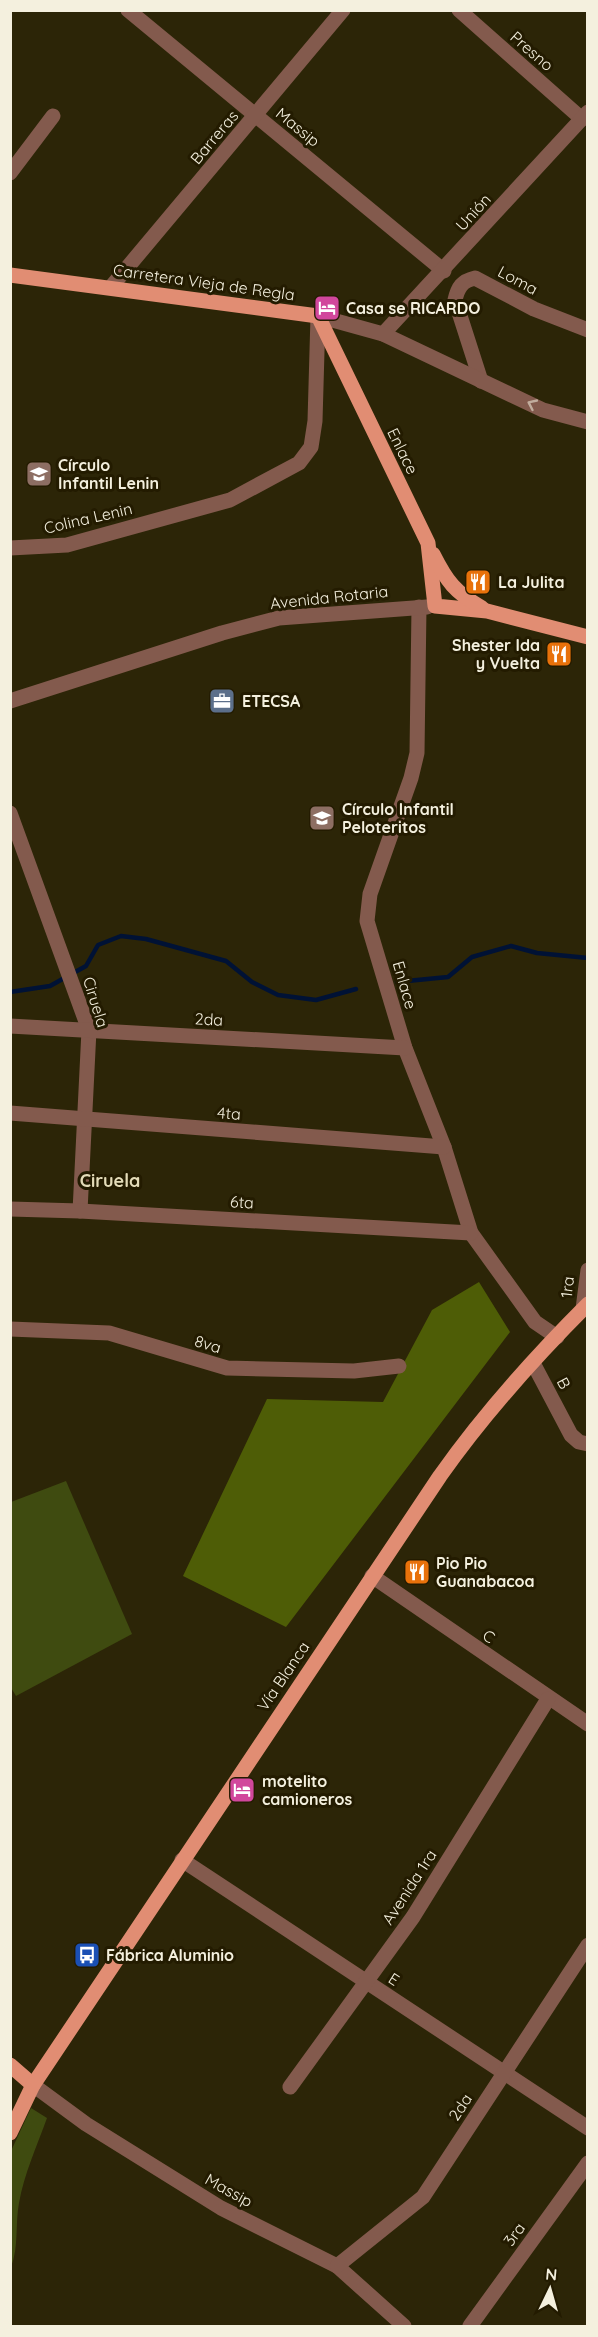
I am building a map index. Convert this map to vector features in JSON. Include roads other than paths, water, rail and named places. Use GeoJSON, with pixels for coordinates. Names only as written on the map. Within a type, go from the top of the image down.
{"type":"FeatureCollection","features":[{"type":"Feature","properties":{"kind":"main road","name":"Carretera Vieja de Regla"},"geometry":{"type":"LineString","coordinates":[[10,275],[318,316]]}},
{"type":"Feature","properties":{"kind":"main road","name":"Enlace"},"geometry":{"type":"LineString","coordinates":[[318,316],[428,543],[435,606]]}},
{"type":"Feature","properties":{"kind":"main road"},"geometry":{"type":"LineString","coordinates":[[428,543],[445,578],[458,594],[487,611]]}},
{"type":"Feature","properties":{"kind":"main road","name":"Avenida Rotaria"},"geometry":{"type":"LineString","coordinates":[[435,606],[487,611],[588,637]]}},
{"type":"Feature","properties":{"kind":"main road","name":"Vía Blanca"},"geometry":{"type":"LineString","coordinates":[[10,2133],[33,2085],[457,1452],[533,1363],[585,1307]]}},
{"type":"Feature","properties":{"kind":"main road"},"geometry":{"type":"LineString","coordinates":[[10,2065],[33,2085]]}},
{"type":"Feature","properties":{"kind":"main road","name":"Vía Blanca"},"geometry":{"type":"LineString","coordinates":[[10,2108],[33,2085]]}},
{"type":"Feature","properties":{"kind":"street","name":"Massip"},"geometry":{"type":"LineString","coordinates":[[128,10],[444,270]]}},
{"type":"Feature","properties":{"kind":"street","name":"Barreras"},"geometry":{"type":"LineString","coordinates":[[111,287],[343,10]]}},
{"type":"Feature","properties":{"kind":"street","name":"Presno"},"geometry":{"type":"LineString","coordinates":[[459,10],[585,115]]}},
{"type":"Feature","properties":{"kind":"street","name":"Unión"},"geometry":{"type":"LineString","coordinates":[[383,334],[585,115]]}},
{"type":"Feature","properties":{"kind":"street"},"geometry":{"type":"LineString","coordinates":[[10,173],[53,116]]}},
{"type":"Feature","properties":{"kind":"street","name":"Loma"},"geometry":{"type":"LineString","coordinates":[[481,381],[455,300],[458,288],[466,280],[475,278],[534,309],[588,330]]}},
{"type":"Feature","properties":{"kind":"street","name":"Carretera Vieja de Regla"},"geometry":{"type":"LineString","coordinates":[[318,316],[383,334],[543,410],[588,422]]}},
{"type":"Feature","properties":{"kind":"street","name":"Colina Lenin"},"geometry":{"type":"LineString","coordinates":[[10,548],[67,545],[230,500],[299,463],[311,447],[315,421],[318,316]]}},
{"type":"Feature","properties":{"kind":"street","name":"Avenida Rotaria"},"geometry":{"type":"LineString","coordinates":[[10,700],[222,633],[279,618],[435,606]]}},
{"type":"Feature","properties":{"kind":"street","name":"Enlace"},"geometry":{"type":"LineString","coordinates":[[418,607],[417,753],[411,778],[370,894],[368,921],[405,1048],[444,1147],[471,1233],[535,1322],[556,1337]]}},
{"type":"Feature","properties":{"kind":"street","name":"Ciruela"},"geometry":{"type":"LineString","coordinates":[[10,813],[89,1030],[80,1211]]}},
{"type":"Feature","properties":{"kind":"street","name":"2da"},"geometry":{"type":"LineString","coordinates":[[10,1026],[405,1048]]}},
{"type":"Feature","properties":{"kind":"street","name":"4ta"},"geometry":{"type":"LineString","coordinates":[[10,1113],[444,1147]]}},
{"type":"Feature","properties":{"kind":"street","name":"6ta"},"geometry":{"type":"LineString","coordinates":[[10,1209],[471,1233]]}},
{"type":"Feature","properties":{"kind":"street","name":"1ra"},"geometry":{"type":"LineString","coordinates":[[585,1307],[588,1270]]}},
{"type":"Feature","properties":{"kind":"street","name":"8va"},"geometry":{"type":"LineString","coordinates":[[10,1329],[109,1333],[227,1368],[354,1371],[399,1366]]}},
{"type":"Feature","properties":{"kind":"street","name":"B"},"geometry":{"type":"LineString","coordinates":[[533,1363],[571,1435],[579,1442],[588,1444]]}},
{"type":"Feature","properties":{"kind":"street","name":"C"},"geometry":{"type":"LineString","coordinates":[[372,1576],[548,1699],[588,1724]]}},
{"type":"Feature","properties":{"kind":"street","name":"Avenida 1ra"},"geometry":{"type":"LineString","coordinates":[[290,2087],[413,1917],[548,1699]]}},
{"type":"Feature","properties":{"kind":"street","name":"E"},"geometry":{"type":"LineString","coordinates":[[182,1860],[588,2128]]}},
{"type":"Feature","properties":{"kind":"street","name":"2da"},"geometry":{"type":"LineString","coordinates":[[337,2266],[423,2197],[588,1945]]}},
{"type":"Feature","properties":{"kind":"street","name":"Massip"},"geometry":{"type":"LineString","coordinates":[[33,2085],[86,2124],[221,2208],[337,2266],[404,2326]]}},
{"type":"Feature","properties":{"kind":"street","name":"3ra"},"geometry":{"type":"LineString","coordinates":[[470,2326],[588,2163]]}},
{"type":"Feature","properties":{"kind":"waterway"},"geometry":{"type":"LineString","coordinates":[[10,992],[50,986],[86,966],[98,945],[121,936],[146,939],[226,961],[252,982],[278,995],[316,1000],[356,989]]}},
{"type":"Feature","properties":{"kind":"waterway"},"geometry":{"type":"LineString","coordinates":[[397,982],[448,977],[472,957],[511,946],[537,953],[588,958]]}},
{"type":"Feature","properties":{"kind":"place","name":"Casa se RICARDO"},"geometry":{"type":"Point","coordinates":[327,308]}},
{"type":"Feature","properties":{"kind":"place","name":"Círculo Infantil Lenin"},"geometry":{"type":"Point","coordinates":[39,474]}},
{"type":"Feature","properties":{"kind":"place","name":"La Julita"},"geometry":{"type":"Point","coordinates":[478,582]}},
{"type":"Feature","properties":{"kind":"place","name":"Shester Ida y Vuelta"},"geometry":{"type":"Point","coordinates":[559,654]}},
{"type":"Feature","properties":{"kind":"place","name":"ETECSA"},"geometry":{"type":"Point","coordinates":[222,701]}},
{"type":"Feature","properties":{"kind":"place","name":"Círculo Infantil Peloteritos"},"geometry":{"type":"Point","coordinates":[322,818]}},
{"type":"Feature","properties":{"kind":"place","name":"Pio Pio Guanabacoa"},"geometry":{"type":"Point","coordinates":[417,1572]}},
{"type":"Feature","properties":{"kind":"place","name":"motelito camioneros"},"geometry":{"type":"Point","coordinates":[242,1790]}},
{"type":"Feature","properties":{"kind":"place","name":"Fábrica Aluminio"},"geometry":{"type":"Point","coordinates":[87,1955]}},
{"type":"Feature","properties":{"kind":"district","name":"Ciruela"},"geometry":{"type":"Point","coordinates":[110,1181]}}]}
